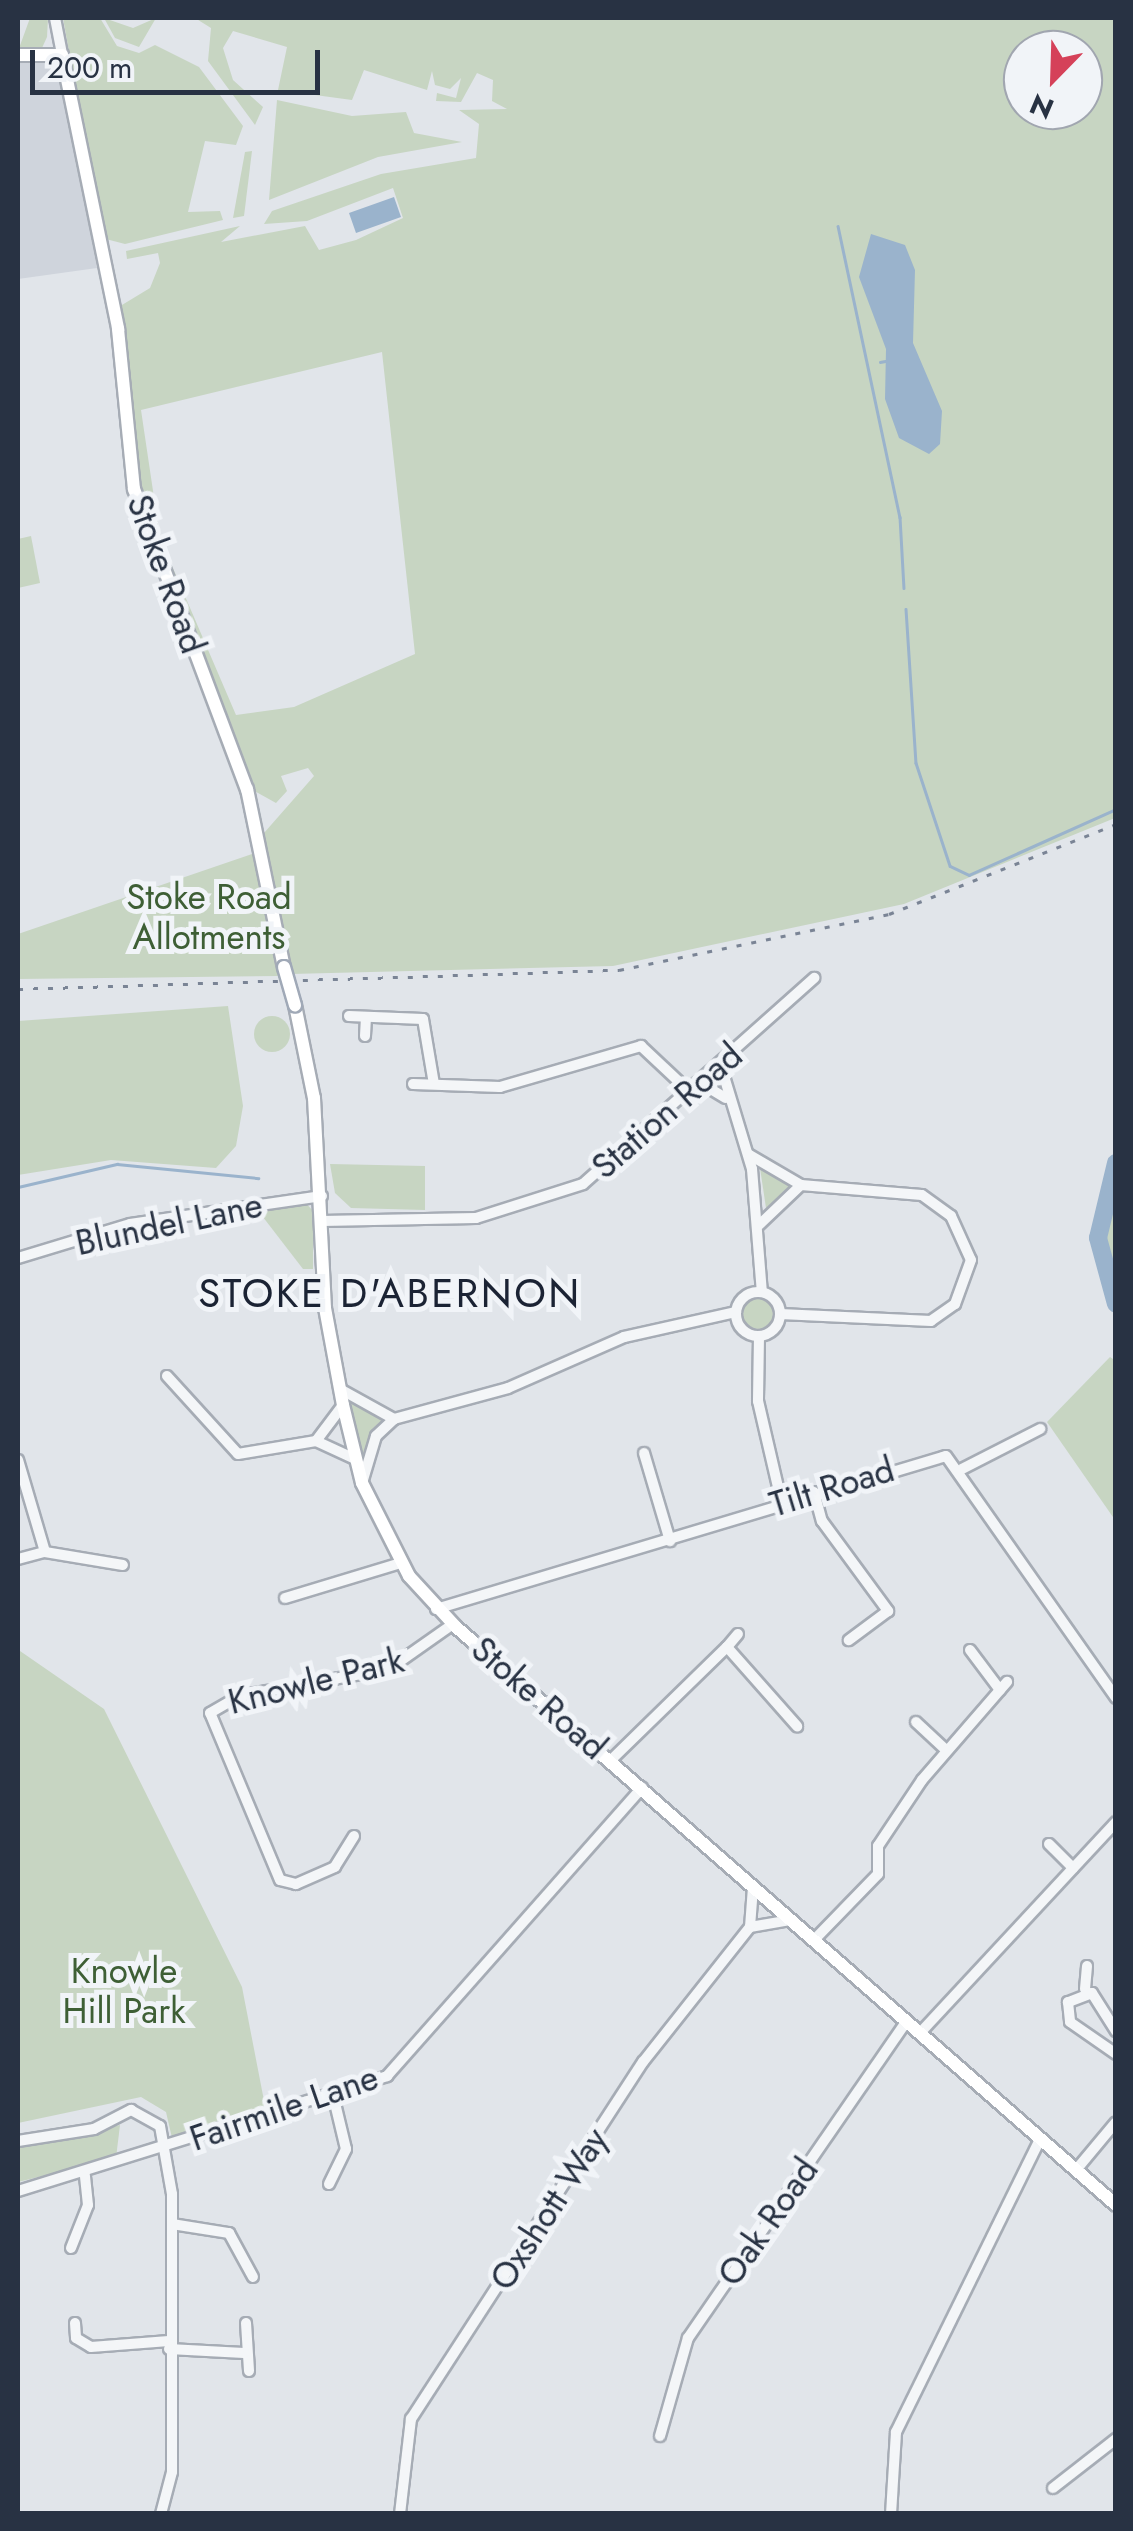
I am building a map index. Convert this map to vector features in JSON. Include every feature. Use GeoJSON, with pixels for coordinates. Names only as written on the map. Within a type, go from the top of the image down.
{"type":"FeatureCollection","features":[{"type":"Feature","properties":{"kind":"main road"},"geometry":{"type":"LineString","coordinates":[[18,55],[62,54]]}},
{"type":"Feature","properties":{"kind":"main road","name":"Stoke Road"},"geometry":{"type":"LineString","coordinates":[[62,54],[118,330],[140,514],[247,789],[295,1005],[322,1196],[342,1405],[362,1483],[400,1563],[436,1609],[1116,2204]]}},
{"type":"Feature","properties":{"kind":"street"},"geometry":{"type":"LineString","coordinates":[[55,18],[62,54]]}},
{"type":"Feature","properties":{"kind":"street","name":"Station Road"},"geometry":{"type":"LineString","coordinates":[[322,1222],[476,1218],[583,1184],[814,978]]}},
{"type":"Feature","properties":{"kind":"street"},"geometry":{"type":"LineString","coordinates":[[348,1016],[423,1019],[434,1084]]}},
{"type":"Feature","properties":{"kind":"street"},"geometry":{"type":"LineString","coordinates":[[365,1036],[366,1017]]}},
{"type":"Feature","properties":{"kind":"street"},"geometry":{"type":"LineString","coordinates":[[413,1084],[500,1087],[641,1046],[689,1091]]}},
{"type":"Feature","properties":{"kind":"street"},"geometry":{"type":"LineString","coordinates":[[720,1063],[726,1098],[748,1154],[759,1225],[762,1292],[780,1314],[914,1325],[944,1315],[969,1276],[960,1230],[922,1195],[801,1185],[748,1154]]}},
{"type":"Feature","properties":{"kind":"street"},"geometry":{"type":"LineString","coordinates":[[700,1082],[726,1098]]}},
{"type":"Feature","properties":{"kind":"street"},"geometry":{"type":"LineString","coordinates":[[759,1225],[801,1185]]}},
{"type":"Feature","properties":{"kind":"street","name":"Blundel Lane"},"geometry":{"type":"LineString","coordinates":[[18,1258],[130,1224],[322,1196]]}},
{"type":"Feature","properties":{"kind":"street"},"geometry":{"type":"LineString","coordinates":[[362,1483],[376,1436],[394,1419],[508,1388],[624,1338],[736,1312],[762,1292]]}},
{"type":"Feature","properties":{"kind":"street"},"geometry":{"type":"LineString","coordinates":[[736,1312],[742,1329],[759,1336]]}},
{"type":"Feature","properties":{"kind":"street"},"geometry":{"type":"LineString","coordinates":[[780,1314],[759,1336],[758,1401],[782,1500]]}},
{"type":"Feature","properties":{"kind":"street"},"geometry":{"type":"LineString","coordinates":[[167,1376],[238,1454],[316,1441],[355,1458]]}},
{"type":"Feature","properties":{"kind":"street"},"geometry":{"type":"LineString","coordinates":[[340,1388],[394,1419]]}},
{"type":"Feature","properties":{"kind":"street"},"geometry":{"type":"LineString","coordinates":[[316,1441],[342,1405]]}},
{"type":"Feature","properties":{"kind":"street"},"geometry":{"type":"LineString","coordinates":[[1040,1429],[962,1469],[1116,1698]]}},
{"type":"Feature","properties":{"kind":"street"},"geometry":{"type":"LineString","coordinates":[[644,1453],[670,1541]]}},
{"type":"Feature","properties":{"kind":"street","name":"Tilt Road"},"geometry":{"type":"LineString","coordinates":[[436,1609],[670,1541],[782,1500],[933,1456],[962,1469]]}},
{"type":"Feature","properties":{"kind":"street"},"geometry":{"type":"LineString","coordinates":[[18,1460],[45,1552]]}},
{"type":"Feature","properties":{"kind":"street"},"geometry":{"type":"LineString","coordinates":[[814,1492],[822,1522],[888,1611],[849,1640]]}},
{"type":"Feature","properties":{"kind":"street"},"geometry":{"type":"LineString","coordinates":[[18,1559],[45,1552],[123,1564]]}},
{"type":"Feature","properties":{"kind":"street"},"geometry":{"type":"LineString","coordinates":[[290,1584],[288,1597],[400,1563]]}},
{"type":"Feature","properties":{"kind":"street","name":"Knowle Park"},"geometry":{"type":"LineString","coordinates":[[354,1836],[334,1868],[296,1884],[280,1880],[210,1713],[238,1696],[388,1669],[453,1624]]}},
{"type":"Feature","properties":{"kind":"street"},"geometry":{"type":"LineString","coordinates":[[610,1760],[738,1634]]}},
{"type":"Feature","properties":{"kind":"street"},"geometry":{"type":"LineString","coordinates":[[728,1646],[797,1726]]}},
{"type":"Feature","properties":{"kind":"street"},"geometry":{"type":"LineString","coordinates":[[814,1940],[878,1874],[878,1846],[946,1750],[1004,1686],[970,1650]]}},
{"type":"Feature","properties":{"kind":"street"},"geometry":{"type":"LineString","coordinates":[[916,1722],[946,1750]]}},
{"type":"Feature","properties":{"kind":"street","name":"Fairmile Lane"},"geometry":{"type":"LineString","coordinates":[[161,2514],[172,2472],[172,2224],[167,2147],[334,2099],[400,2066],[642,1788]]}},
{"type":"Feature","properties":{"kind":"street"},"geometry":{"type":"LineString","coordinates":[[920,2034],[1116,1822]]}},
{"type":"Feature","properties":{"kind":"street"},"geometry":{"type":"LineString","coordinates":[[1049,1844],[1073,1868]]}},
{"type":"Feature","properties":{"kind":"street"},"geometry":{"type":"LineString","coordinates":[[753,1887],[750,1927],[791,1920]]}},
{"type":"Feature","properties":{"kind":"street","name":"Oxshott Way"},"geometry":{"type":"LineString","coordinates":[[400,2514],[412,2420],[664,2032],[750,1927]]}},
{"type":"Feature","properties":{"kind":"street"},"geometry":{"type":"LineString","coordinates":[[1088,1966],[1085,1990],[1066,2014],[1116,2054]]}},
{"type":"Feature","properties":{"kind":"street"},"geometry":{"type":"LineString","coordinates":[[1085,1990],[1116,2031]]}},
{"type":"Feature","properties":{"kind":"street","name":"Oak Road"},"geometry":{"type":"LineString","coordinates":[[660,2436],[688,2338],[906,2022]]}},
{"type":"Feature","properties":{"kind":"street"},"geometry":{"type":"LineString","coordinates":[[329,2184],[346,2149],[334,2099]]}},
{"type":"Feature","properties":{"kind":"street"},"geometry":{"type":"LineString","coordinates":[[18,2142],[94,2129],[131,2110],[152,2115],[167,2147],[86,2175],[18,2191]]}},
{"type":"Feature","properties":{"kind":"street"},"geometry":{"type":"LineString","coordinates":[[1076,2170],[1116,2122]]}},
{"type":"Feature","properties":{"kind":"street"},"geometry":{"type":"LineString","coordinates":[[890,2514],[896,2432],[1040,2139]]}},
{"type":"Feature","properties":{"kind":"street"},"geometry":{"type":"LineString","coordinates":[[70,2248],[88,2205],[86,2175]]}},
{"type":"Feature","properties":{"kind":"street"},"geometry":{"type":"LineString","coordinates":[[172,2224],[229,2233],[254,2277]]}},
{"type":"Feature","properties":{"kind":"street"},"geometry":{"type":"LineString","coordinates":[[75,2323],[76,2338],[91,2346],[169,2345],[244,2353]]}},
{"type":"Feature","properties":{"kind":"street"},"geometry":{"type":"LineString","coordinates":[[246,2323],[244,2353],[250,2371]]}},
{"type":"Feature","properties":{"kind":"street"},"geometry":{"type":"LineString","coordinates":[[1053,2488],[1116,2439]]}},
{"type":"Feature","properties":{"kind":"shaded area"},"geometry":{"type":"Polygon","coordinates":[[[18,60],[58,62],[97,268],[18,279],[18,60]]]}},
{"type":"Feature","properties":{"kind":"green space"},"geometry":{"type":"Polygon","coordinates":[[[30,18],[48,18],[47,37],[42,48],[18,51],[30,18]]]}},
{"type":"Feature","properties":{"kind":"green space"},"geometry":{"type":"Polygon","coordinates":[[[63,18],[100,18],[117,46],[139,53],[155,45],[199,67],[243,126],[236,145],[205,141],[188,212],[220,211],[223,220],[125,244],[102,238],[63,18]]]}},
{"type":"Feature","properties":{"kind":"green space"},"geometry":{"type":"Polygon","coordinates":[[[104,18],[133,28],[156,18],[139,47],[115,38],[104,18]]]}},
{"type":"Feature","properties":{"kind":"green space"},"geometry":{"type":"Polygon","coordinates":[[[195,18],[1115,18],[1115,818],[904,904],[613,966],[291,974],[264,833],[314,776],[308,768],[281,776],[287,791],[276,803],[251,789],[136,486],[117,308],[150,288],[160,263],[158,253],[127,259],[126,251],[240,226],[221,242],[305,226],[319,250],[356,240],[403,218],[393,188],[307,221],[264,224],[272,211],[381,174],[476,158],[479,124],[459,110],[507,109],[492,101],[493,80],[477,73],[461,102],[436,101],[437,93],[456,98],[461,78],[450,89],[435,85],[432,71],[427,90],[364,70],[352,100],[278,90],[287,47],[233,31],[223,48],[233,80],[263,107],[255,125],[208,61],[211,28],[195,18]],[[382,352],[141,410],[160,538],[236,715],[294,707],[415,654],[382,352]]]}},
{"type":"Feature","properties":{"kind":"green space"},"geometry":{"type":"Polygon","coordinates":[[[277,100],[352,116],[406,112],[414,133],[462,142],[378,157],[269,200],[277,100]]]}},
{"type":"Feature","properties":{"kind":"green space"},"geometry":{"type":"Polygon","coordinates":[[[252,151],[244,216],[233,218],[245,152],[252,151]]]}},
{"type":"Feature","properties":{"kind":"green space"},"geometry":{"type":"Polygon","coordinates":[[[31,536],[40,583],[18,588],[18,539],[31,536]]]}},
{"type":"Feature","properties":{"kind":"green space","name":"Stoke Road Allotments"},"geometry":{"type":"Polygon","coordinates":[[[255,853],[278,976],[18,979],[18,934],[255,853]]]}},
{"type":"Feature","properties":{"kind":"green space"},"geometry":{"type":"Polygon","coordinates":[[[228,1006],[243,1106],[236,1146],[216,1168],[111,1160],[18,1175],[18,1021],[228,1006]]]}},
{"type":"Feature","properties":{"kind":"green space"},"geometry":{"type":"Polygon","coordinates":[[[272,1016],[285,1021],[290,1034],[285,1047],[272,1052],[259,1047],[254,1034],[259,1021],[272,1016]]]}},
{"type":"Feature","properties":{"kind":"green space"},"geometry":{"type":"Polygon","coordinates":[[[330,1164],[425,1166],[425,1210],[351,1208],[335,1193],[330,1164]]]}},
{"type":"Feature","properties":{"kind":"green space"},"geometry":{"type":"Polygon","coordinates":[[[760,1168],[792,1185],[766,1208],[760,1168]]]}},
{"type":"Feature","properties":{"kind":"green space"},"geometry":{"type":"Polygon","coordinates":[[[1116,1195],[1115,1279],[1106,1240],[1116,1195]]]}},
{"type":"Feature","properties":{"kind":"green space"},"geometry":{"type":"Polygon","coordinates":[[[305,1202],[313,1211],[313,1269],[303,1269],[256,1208],[305,1202]]]}},
{"type":"Feature","properties":{"kind":"green space"},"geometry":{"type":"Polygon","coordinates":[[[758,1299],[772,1308],[773,1314],[764,1328],[758,1329],[744,1320],[743,1314],[752,1300],[758,1299]]]}},
{"type":"Feature","properties":{"kind":"green space"},"geometry":{"type":"Polygon","coordinates":[[[1110,1357],[1116,1361],[1115,1520],[1047,1422],[1110,1357]]]}},
{"type":"Feature","properties":{"kind":"green space"},"geometry":{"type":"Polygon","coordinates":[[[347,1399],[385,1421],[363,1464],[347,1399]]]}},
{"type":"Feature","properties":{"kind":"green space","name":"Knowle Hill Park"},"geometry":{"type":"Polygon","coordinates":[[[20,1651],[104,1709],[242,1987],[266,2111],[172,2138],[166,2112],[141,2097],[18,2123],[20,1651]]]}},
{"type":"Feature","properties":{"kind":"green space"},"geometry":{"type":"Polygon","coordinates":[[[120,2125],[116,2158],[18,2182],[18,2148],[120,2125]]]}},
{"type":"Feature","properties":{"kind":"water"},"geometry":{"type":"Polygon","coordinates":[[[394,197],[401,217],[356,233],[349,213],[394,197]]]}},
{"type":"Feature","properties":{"kind":"water"},"geometry":{"type":"Polygon","coordinates":[[[871,234],[905,245],[915,270],[913,343],[942,411],[940,444],[929,454],[899,438],[885,399],[886,349],[859,277],[871,234]]]}},
{"type":"Feature","properties":{"kind":"waterway"},"geometry":{"type":"LineString","coordinates":[[838,226],[900,517],[904,588]]}},
{"type":"Feature","properties":{"kind":"waterway"},"geometry":{"type":"LineString","coordinates":[[880,362],[885,361]]}},
{"type":"Feature","properties":{"kind":"waterway"},"geometry":{"type":"LineString","coordinates":[[906,609],[916,763],[950,866],[969,875],[1116,809]]}},
{"type":"Feature","properties":{"kind":"waterway"},"geometry":{"type":"LineString","coordinates":[[1116,1163],[1098,1238],[1116,1304]]}},
{"type":"Feature","properties":{"kind":"waterway"},"geometry":{"type":"LineString","coordinates":[[18,1187],[117,1164],[258,1178]]}},
{"type":"Feature","properties":{"kind":"railway"},"geometry":{"type":"LineString","coordinates":[[18,989],[619,970],[889,914],[1116,824]]}},
{"type":"Feature","properties":{"kind":"district","name":"STOKE D'ABERNON"},"geometry":{"type":"Point","coordinates":[390,1293]}}]}
